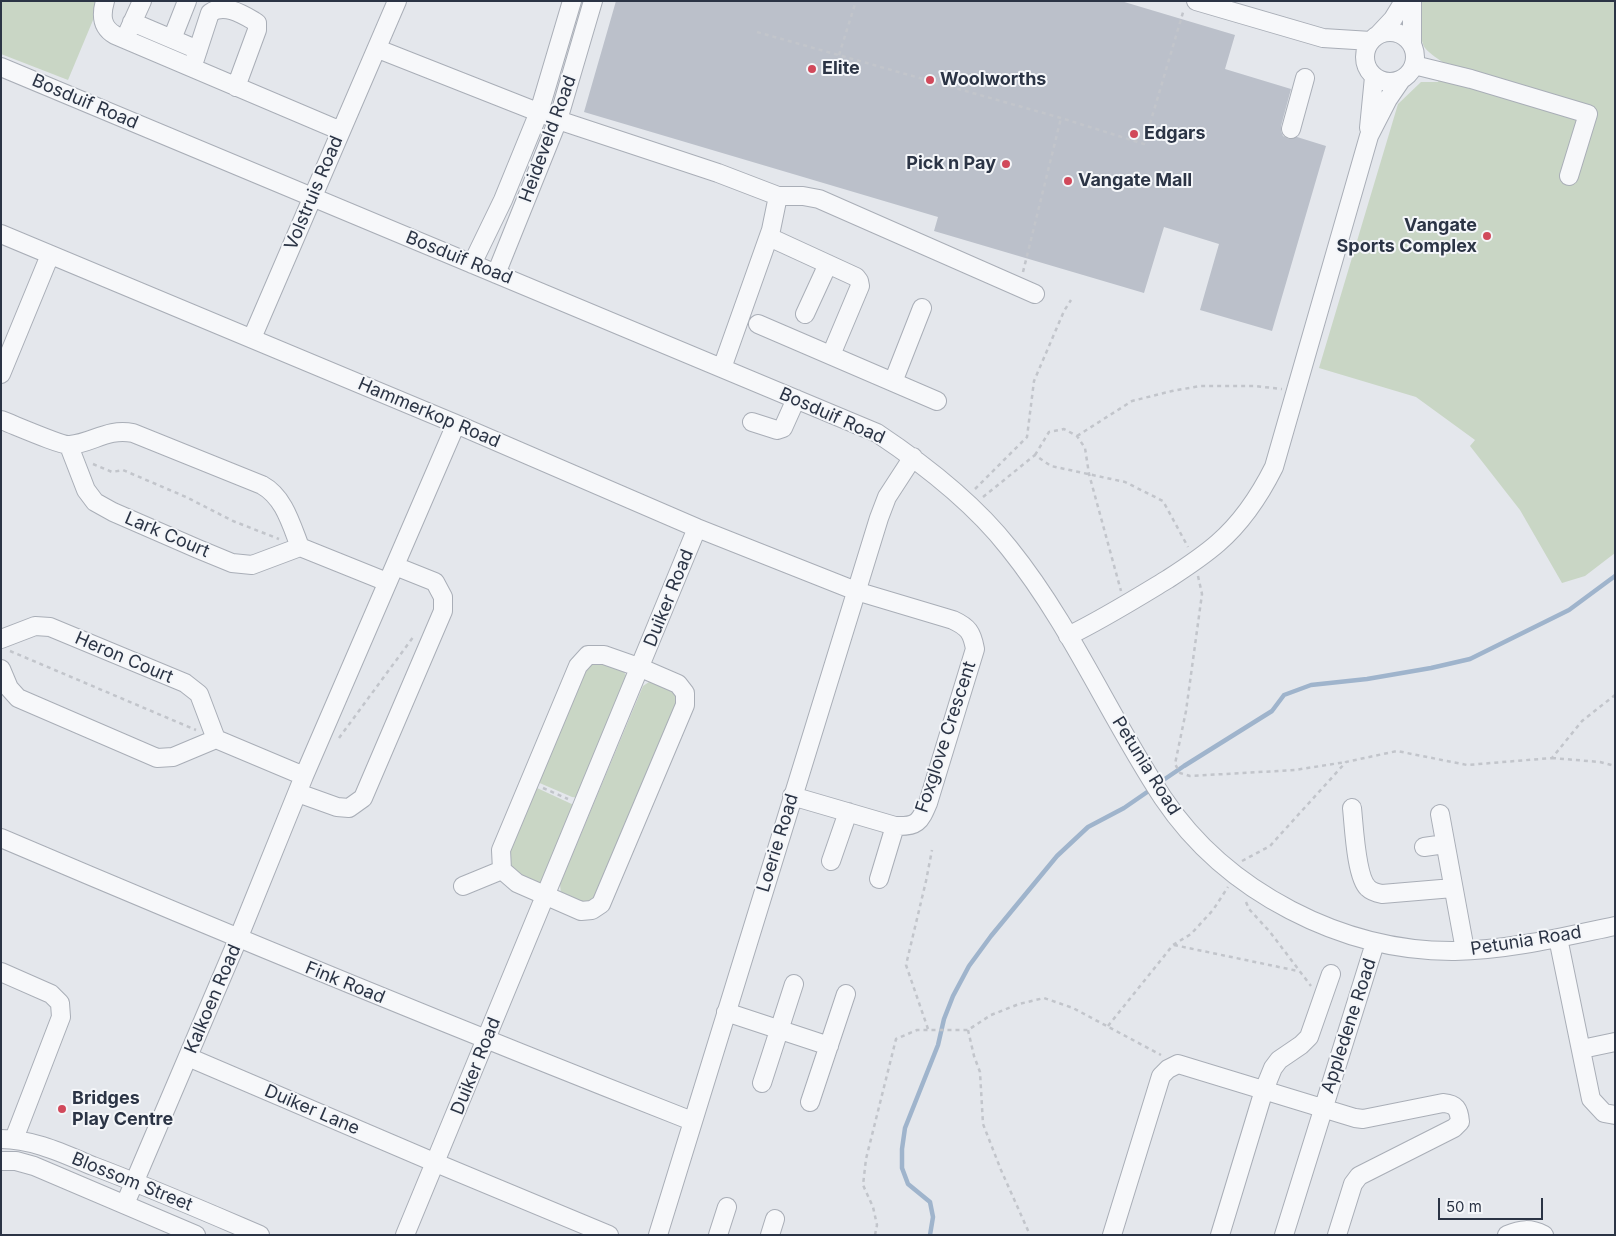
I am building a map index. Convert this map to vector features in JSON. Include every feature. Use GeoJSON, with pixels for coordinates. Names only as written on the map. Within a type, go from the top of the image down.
{"type":"FeatureCollection","features":[{"type":"Feature","properties":{"kind":"street"},"geometry":{"type":"LineString","coordinates":[[105,1],[102,14],[105,27],[111,32],[341,132]]}},
{"type":"Feature","properties":{"kind":"street"},"geometry":{"type":"LineString","coordinates":[[124,39],[142,1]]}},
{"type":"Feature","properties":{"kind":"street"},"geometry":{"type":"LineString","coordinates":[[174,34],[187,1]]}},
{"type":"Feature","properties":{"kind":"street","name":"Volstruis Road"},"geometry":{"type":"LineString","coordinates":[[252,338],[378,49],[397,1]]}},
{"type":"Feature","properties":{"kind":"street","name":"Heideveld Road"},"geometry":{"type":"LineString","coordinates":[[472,264],[503,200],[539,112],[572,1]]}},
{"type":"Feature","properties":{"kind":"street","name":"Heideveld Road"},"geometry":{"type":"LineString","coordinates":[[496,274],[558,120],[593,1]]}},
{"type":"Feature","properties":{"kind":"street"},"geometry":{"type":"LineString","coordinates":[[1196,1],[1323,38],[1348,50],[1382,82],[1392,83],[1401,80],[1409,74],[1414,65],[1412,1]]}},
{"type":"Feature","properties":{"kind":"street"},"geometry":{"type":"LineString","coordinates":[[1369,136],[1370,70],[1365,55],[1374,38],[1393,19],[1404,1]]}},
{"type":"Feature","properties":{"kind":"street"},"geometry":{"type":"LineString","coordinates":[[132,22],[174,34],[198,50],[210,13],[214,10],[229,9],[250,18],[257,24],[256,34],[236,87]]}},
{"type":"Feature","properties":{"kind":"street"},"geometry":{"type":"LineString","coordinates":[[1323,38],[1374,38],[1393,32],[1407,39],[1412,45]]}},
{"type":"Feature","properties":{"kind":"street"},"geometry":{"type":"LineString","coordinates":[[378,49],[558,120],[718,173],[778,196],[803,196],[819,199],[1027,290]]}},
{"type":"Feature","properties":{"kind":"street"},"geometry":{"type":"LineString","coordinates":[[1414,65],[1471,79],[1588,114],[1569,176]]}},
{"type":"Feature","properties":{"kind":"street","name":"Bosduif Road"},"geometry":{"type":"LineString","coordinates":[[1,67],[877,433],[913,457]]}},
{"type":"Feature","properties":{"kind":"street"},"geometry":{"type":"LineString","coordinates":[[1291,130],[1305,78]]}},
{"type":"Feature","properties":{"kind":"street"},"geometry":{"type":"LineString","coordinates":[[1068,636],[1125,605],[1195,561],[1218,543],[1236,524],[1266,483],[1274,467],[1369,136],[1388,99],[1401,80]]}},
{"type":"Feature","properties":{"kind":"street"},"geometry":{"type":"LineString","coordinates":[[722,368],[769,237],[778,196]]}},
{"type":"Feature","properties":{"kind":"street","name":"Hammerkop Road"},"geometry":{"type":"LineString","coordinates":[[1,234],[456,424],[697,528],[856,592]]}},
{"type":"Feature","properties":{"kind":"street"},"geometry":{"type":"LineString","coordinates":[[769,237],[856,277],[859,281],[860,286],[831,356]]}},
{"type":"Feature","properties":{"kind":"street"},"geometry":{"type":"LineString","coordinates":[[1,374],[50,255]]}},
{"type":"Feature","properties":{"kind":"street"},"geometry":{"type":"LineString","coordinates":[[805,314],[828,264]]}},
{"type":"Feature","properties":{"kind":"street"},"geometry":{"type":"LineString","coordinates":[[893,382],[922,308]]}},
{"type":"Feature","properties":{"kind":"street"},"geometry":{"type":"LineString","coordinates":[[758,324],[937,401]]}},
{"type":"Feature","properties":{"kind":"street"},"geometry":{"type":"LineString","coordinates":[[752,422],[780,430],[783,428],[796,399]]}},
{"type":"Feature","properties":{"kind":"street"},"geometry":{"type":"LineString","coordinates":[[1,420],[68,446],[111,433],[126,432],[166,446],[262,485],[276,496],[300,546],[391,574],[435,582],[444,597],[442,611],[435,629],[363,798],[349,808],[337,807],[301,784],[216,739],[173,757],[157,758],[18,698],[9,688],[1,669]]}},
{"type":"Feature","properties":{"kind":"street","name":"Kalkoen Road"},"geometry":{"type":"LineString","coordinates":[[125,1204],[238,939],[301,784],[456,424]]}},
{"type":"Feature","properties":{"kind":"street","name":"Lark Court"},"geometry":{"type":"LineString","coordinates":[[68,446],[86,490],[95,502],[113,512],[198,549],[232,563],[252,565],[300,546]]}},
{"type":"Feature","properties":{"kind":"street","name":"Loerie Road"},"geometry":{"type":"LineString","coordinates":[[658,1235],[856,592],[887,498],[913,457]]}},
{"type":"Feature","properties":{"kind":"street","name":"Petunia Road"},"geometry":{"type":"LineString","coordinates":[[913,457],[971,507],[1009,547],[1042,593],[1164,799],[1184,825],[1228,868],[1257,889],[1296,913],[1328,927],[1375,943],[1427,949],[1465,950],[1514,946],[1615,926]]}},
{"type":"Feature","properties":{"kind":"street","name":"Duiker Road"},"geometry":{"type":"LineString","coordinates":[[405,1235],[641,668],[697,528]]}},
{"type":"Feature","properties":{"kind":"street","name":"Foxglove Crescent"},"geometry":{"type":"LineString","coordinates":[[792,796],[896,826],[909,826],[918,822],[923,816],[974,649],[973,636],[962,624],[953,620],[856,592]]}},
{"type":"Feature","properties":{"kind":"street","name":"Heron Court"},"geometry":{"type":"LineString","coordinates":[[5,645],[35,626],[50,627],[185,683],[199,694],[216,739]]}},
{"type":"Feature","properties":{"kind":"street","name":"Duiker Road"},"geometry":{"type":"LineString","coordinates":[[588,655],[604,655],[678,684],[685,693],[685,705],[601,904],[592,910],[582,911],[517,883],[502,870],[501,850],[578,666],[588,655]]}},
{"type":"Feature","properties":{"kind":"street"},"geometry":{"type":"LineString","coordinates":[[1352,808],[1362,878],[1367,887],[1374,892],[1382,894],[1453,888]]}},
{"type":"Feature","properties":{"kind":"street"},"geometry":{"type":"LineString","coordinates":[[831,860],[848,812]]}},
{"type":"Feature","properties":{"kind":"street"},"geometry":{"type":"LineString","coordinates":[[1440,814],[1465,950]]}},
{"type":"Feature","properties":{"kind":"street","name":"Foxglove Crescent"},"geometry":{"type":"LineString","coordinates":[[879,879],[896,826]]}},
{"type":"Feature","properties":{"kind":"street","name":"Fink Road"},"geometry":{"type":"LineString","coordinates":[[1,838],[238,939],[486,1041],[692,1121]]}},
{"type":"Feature","properties":{"kind":"street"},"geometry":{"type":"LineString","coordinates":[[1424,847],[1445,844]]}},
{"type":"Feature","properties":{"kind":"street"},"geometry":{"type":"LineString","coordinates":[[463,886],[502,870]]}},
{"type":"Feature","properties":{"kind":"street"},"geometry":{"type":"LineString","coordinates":[[1558,938],[1591,1099],[1604,1113],[1615,1115]]}},
{"type":"Feature","properties":{"kind":"street","name":"Appledene Road"},"geometry":{"type":"LineString","coordinates":[[1284,1235],[1375,943]]}},
{"type":"Feature","properties":{"kind":"street"},"geometry":{"type":"LineString","coordinates":[[1,972],[51,994],[60,1003],[61,1017],[8,1139]]}},
{"type":"Feature","properties":{"kind":"street"},"geometry":{"type":"LineString","coordinates":[[1220,1235],[1264,1090],[1273,1068],[1279,1060],[1301,1046],[1309,1037],[1331,974]]}},
{"type":"Feature","properties":{"kind":"street"},"geometry":{"type":"LineString","coordinates":[[762,1082],[794,984]]}},
{"type":"Feature","properties":{"kind":"street"},"geometry":{"type":"LineString","coordinates":[[810,1102],[846,994]]}},
{"type":"Feature","properties":{"kind":"street"},"geometry":{"type":"LineString","coordinates":[[726,1012],[829,1046]]}},
{"type":"Feature","properties":{"kind":"street"},"geometry":{"type":"LineString","coordinates":[[1582,1049],[1615,1042]]}},
{"type":"Feature","properties":{"kind":"street","name":"Duiker Lane"},"geometry":{"type":"LineString","coordinates":[[188,1057],[609,1235]]}},
{"type":"Feature","properties":{"kind":"street"},"geometry":{"type":"LineString","coordinates":[[1112,1235],[1161,1076],[1168,1069],[1178,1064],[1323,1108]]}},
{"type":"Feature","properties":{"kind":"street","name":"Appledene Road"},"geometry":{"type":"LineString","coordinates":[[1323,1108],[1350,1117],[1364,1119],[1443,1103],[1450,1103],[1456,1106],[1459,1112],[1460,1122],[1454,1128],[1358,1176],[1353,1184],[1338,1235]]}},
{"type":"Feature","properties":{"kind":"street","name":"Blossom Street"},"geometry":{"type":"LineString","coordinates":[[8,1139],[32,1143],[62,1153],[260,1235]]}},
{"type":"Feature","properties":{"kind":"street"},"geometry":{"type":"LineString","coordinates":[[54,1175],[62,1153]]}},
{"type":"Feature","properties":{"kind":"street","name":"Blossom Street"},"geometry":{"type":"LineString","coordinates":[[1,1161],[16,1161],[34,1166],[196,1235]]}},
{"type":"Feature","properties":{"kind":"street"},"geometry":{"type":"LineString","coordinates":[[718,1235],[727,1207]]}},
{"type":"Feature","properties":{"kind":"street"},"geometry":{"type":"LineString","coordinates":[[1508,1235],[1521,1229],[1530,1229],[1544,1235]]}},
{"type":"Feature","properties":{"kind":"path"},"geometry":{"type":"LineString","coordinates":[[839,55],[856,1]]}},
{"type":"Feature","properties":{"kind":"path"},"geometry":{"type":"LineString","coordinates":[[756,32],[1061,118],[1144,144],[1186,1]]}},
{"type":"Feature","properties":{"kind":"path"},"geometry":{"type":"LineString","coordinates":[[1027,290],[1061,118]]}},
{"type":"Feature","properties":{"kind":"path"},"geometry":{"type":"LineString","coordinates":[[974,490],[1027,437],[1034,382],[1071,300]]}},
{"type":"Feature","properties":{"kind":"path"},"geometry":{"type":"LineString","coordinates":[[1077,436],[1132,401],[1200,386],[1254,386],[1296,390]]}},
{"type":"Feature","properties":{"kind":"path"},"geometry":{"type":"LineString","coordinates":[[982,498],[1035,455],[1049,432],[1064,429],[1077,436],[1085,448],[1090,474],[1125,605]]}},
{"type":"Feature","properties":{"kind":"path"},"geometry":{"type":"LineString","coordinates":[[1035,455],[1052,466],[1125,482],[1163,501],[1195,561],[1202,594],[1186,711],[1175,764],[1180,773],[1190,776],[1204,776],[1295,770],[1397,751],[1467,764],[1552,758],[1600,762],[1615,766]]}},
{"type":"Feature","properties":{"kind":"path"},"geometry":{"type":"LineString","coordinates":[[88,462],[112,472],[123,470],[186,497],[233,521],[300,546]]}},
{"type":"Feature","properties":{"kind":"path"},"geometry":{"type":"LineString","coordinates":[[339,738],[414,636]]}},
{"type":"Feature","properties":{"kind":"path"},"geometry":{"type":"LineString","coordinates":[[5,645],[216,739]]}},
{"type":"Feature","properties":{"kind":"path"},"geometry":{"type":"LineString","coordinates":[[1552,758],[1582,721],[1615,695]]}},
{"type":"Feature","properties":{"kind":"path"},"geometry":{"type":"LineString","coordinates":[[1238,863],[1270,846],[1346,762]]}},
{"type":"Feature","properties":{"kind":"path"},"geometry":{"type":"LineString","coordinates":[[535,785],[570,799]]}},
{"type":"Feature","properties":{"kind":"path"},"geometry":{"type":"LineString","coordinates":[[928,1029],[906,964],[932,850]]}},
{"type":"Feature","properties":{"kind":"path"},"geometry":{"type":"LineString","coordinates":[[1108,1026],[1173,945],[1191,934],[1230,885]]}},
{"type":"Feature","properties":{"kind":"path"},"geometry":{"type":"LineString","coordinates":[[1246,901],[1249,909],[1270,932],[1322,1002]]}},
{"type":"Feature","properties":{"kind":"path"},"geometry":{"type":"LineString","coordinates":[[1173,945],[1300,971]]}},
{"type":"Feature","properties":{"kind":"path"},"geometry":{"type":"LineString","coordinates":[[875,1235],[877,1225],[874,1207],[863,1185],[866,1159],[896,1039],[917,1030],[968,1030],[991,1015],[1019,1004],[1044,998],[1073,1008],[1178,1064]]}},
{"type":"Feature","properties":{"kind":"path"},"geometry":{"type":"LineString","coordinates":[[968,1030],[980,1072],[982,1124],[1030,1235]]}},
{"type":"Feature","properties":{"kind":"green space"},"geometry":{"type":"Polygon","coordinates":[[[1,1],[101,1],[68,80],[1,54],[1,1]]]}},
{"type":"Feature","properties":{"kind":"green space","name":"Vangate Sports Complex"},"geometry":{"type":"Polygon","coordinates":[[[1421,1],[1615,1],[1615,553],[1585,576],[1562,583],[1520,510],[1470,446],[1475,440],[1416,397],[1319,368],[1398,104],[1421,82],[1438,82],[1444,63],[1429,52],[1423,44],[1420,25],[1421,1]]]}},
{"type":"Feature","properties":{"kind":"green space"},"geometry":{"type":"Polygon","coordinates":[[[594,661],[621,668],[628,678],[579,798],[572,797],[535,781],[583,668],[594,661]]]}},
{"type":"Feature","properties":{"kind":"green space"},"geometry":{"type":"Polygon","coordinates":[[[649,682],[676,691],[679,696],[597,900],[587,906],[561,895],[560,884],[643,686],[649,682]]]}},
{"type":"Feature","properties":{"kind":"green space"},"geometry":{"type":"Polygon","coordinates":[[[532,788],[537,788],[576,806],[545,877],[538,885],[530,883],[504,865],[532,788]]]}},
{"type":"Feature","properties":{"kind":"building","name":"Vangate Mall"},"geometry":{"type":"Polygon","coordinates":[[[616,1],[1121,1],[1235,35],[1225,69],[1291,89],[1281,126],[1283,136],[1289,139],[1297,137],[1326,146],[1272,331],[1200,310],[1219,244],[1164,227],[1144,293],[934,231],[938,217],[584,112],[616,1]]]}},
{"type":"Feature","properties":{"kind":"waterway"},"geometry":{"type":"LineString","coordinates":[[1159,783],[1272,711],[1284,695],[1311,685],[1367,679],[1470,659],[1569,610],[1615,576]]}},
{"type":"Feature","properties":{"kind":"waterway"},"geometry":{"type":"LineString","coordinates":[[930,1235],[933,1217],[930,1202],[908,1184],[902,1168],[902,1149],[905,1128],[938,1045],[944,1019],[953,996],[969,966],[991,936],[1057,856],[1088,827],[1124,808],[1153,788]]}},
{"type":"Feature","properties":{"kind":"place","name":"Elite"},"geometry":{"type":"Point","coordinates":[812,69]}},
{"type":"Feature","properties":{"kind":"place","name":"Woolworths"},"geometry":{"type":"Point","coordinates":[930,80]}},
{"type":"Feature","properties":{"kind":"place","name":"Edgars"},"geometry":{"type":"Point","coordinates":[1134,134]}},
{"type":"Feature","properties":{"kind":"place","name":"Pick n Pay"},"geometry":{"type":"Point","coordinates":[1006,164]}},
{"type":"Feature","properties":{"kind":"place","name":"Vangate Mall"},"geometry":{"type":"Point","coordinates":[1068,181]}},
{"type":"Feature","properties":{"kind":"place","name":"Vangate Sports Complex"},"geometry":{"type":"Point","coordinates":[1487,236]}},
{"type":"Feature","properties":{"kind":"place","name":"Bridges Play Centre"},"geometry":{"type":"Point","coordinates":[62,1109]}}]}
